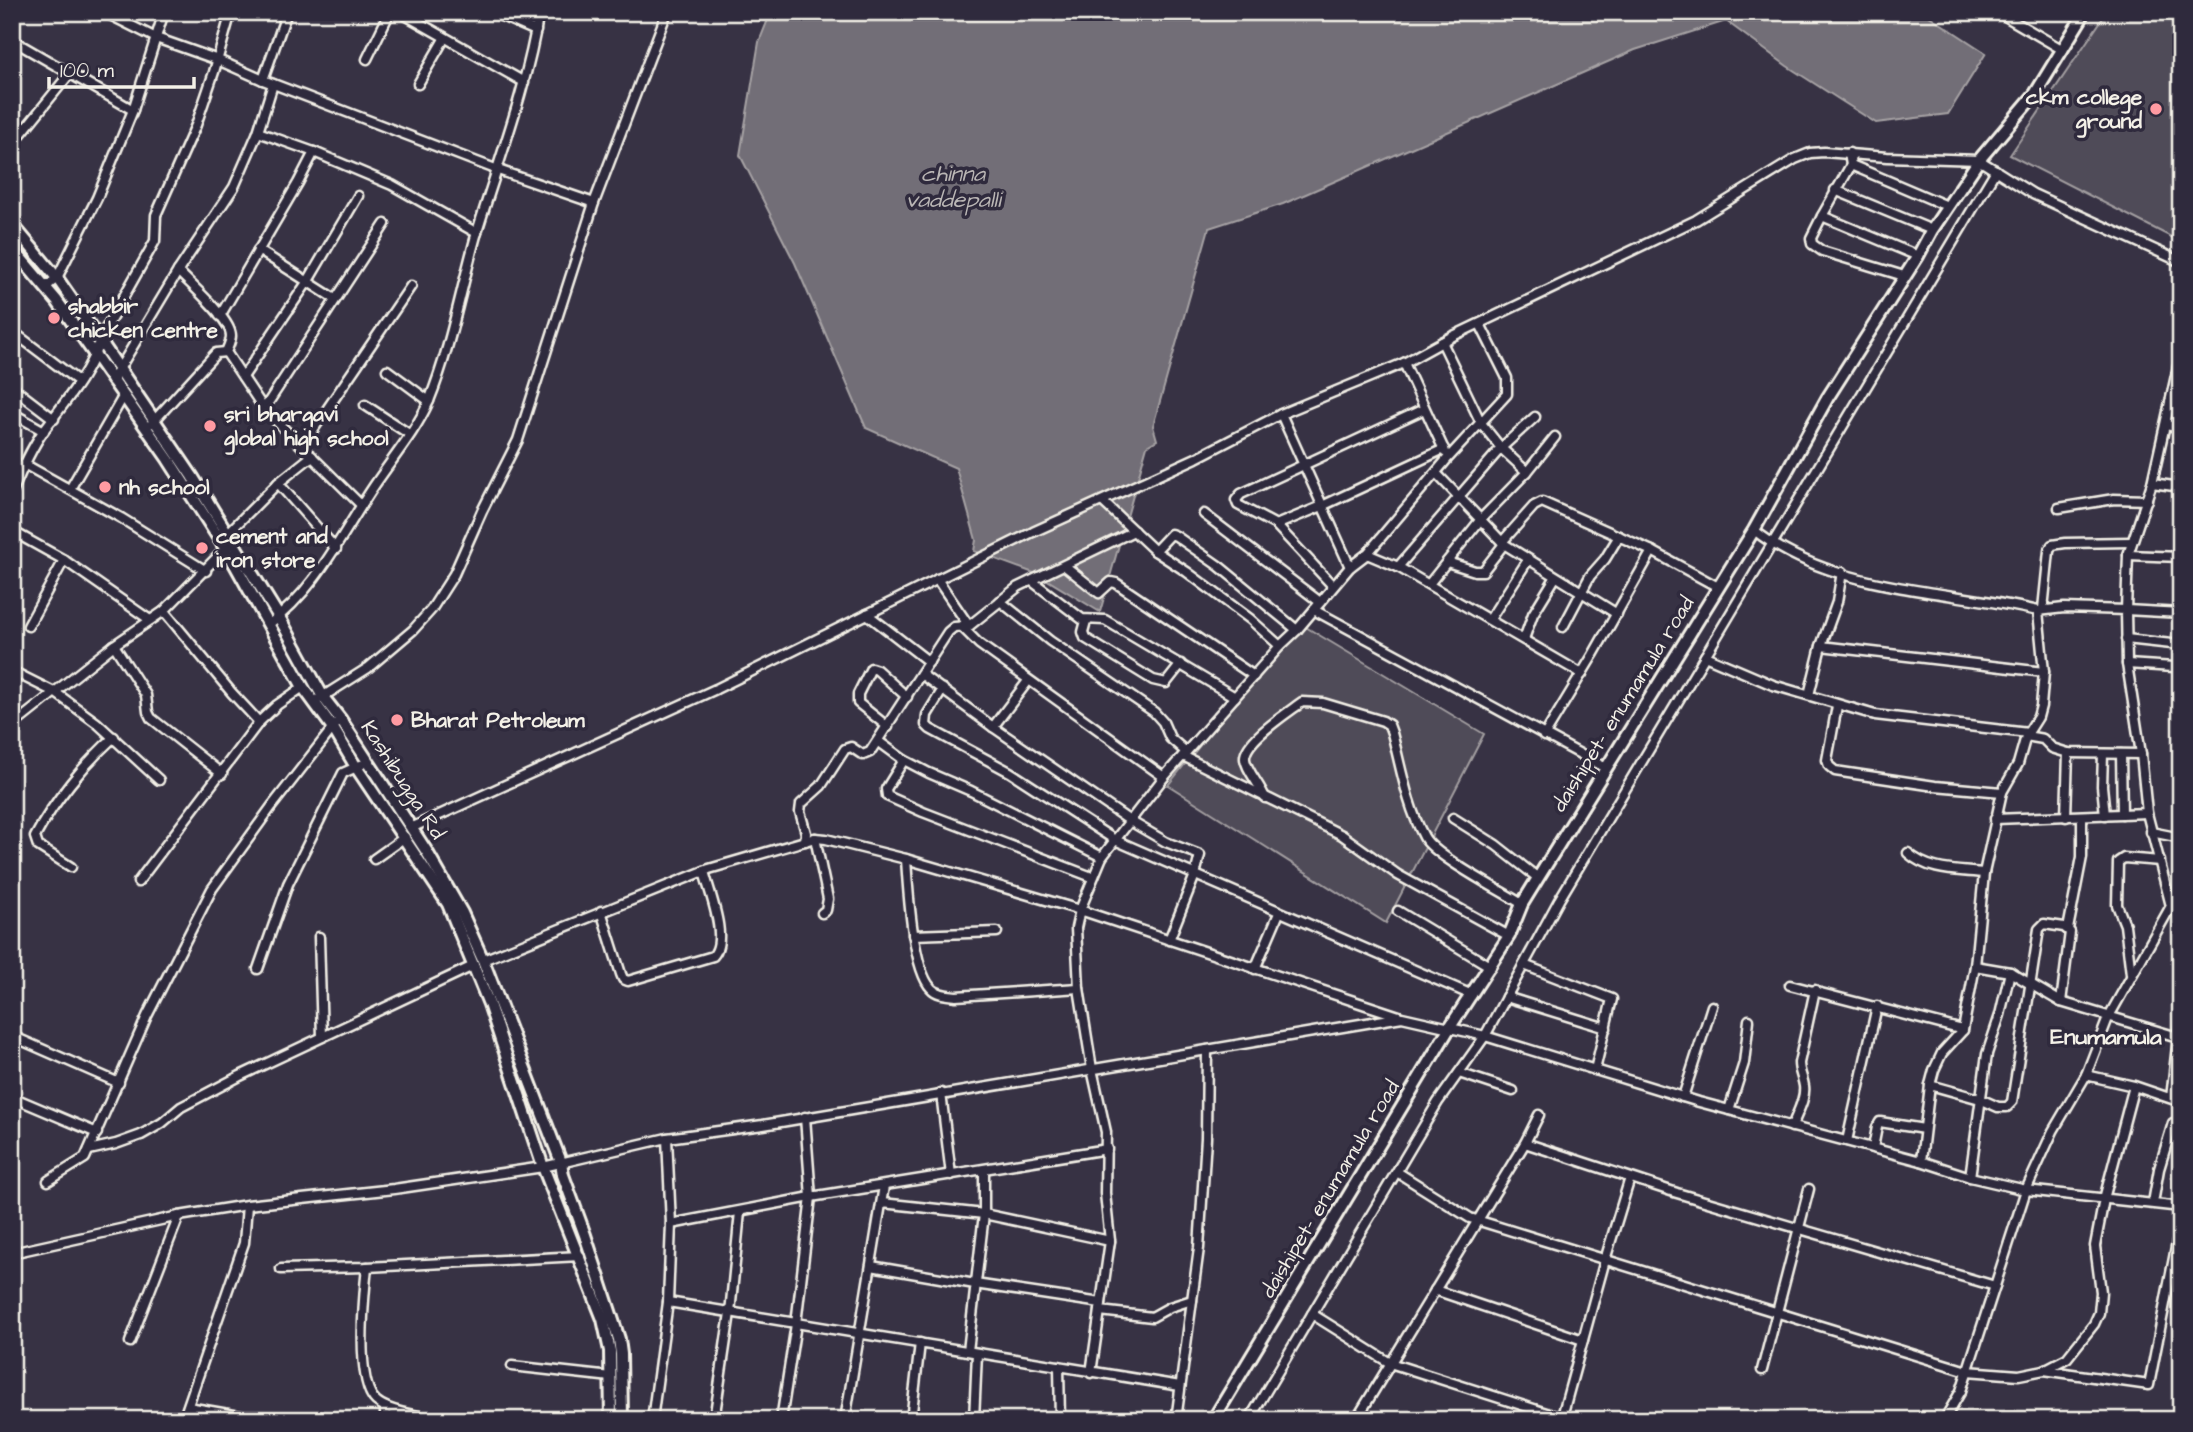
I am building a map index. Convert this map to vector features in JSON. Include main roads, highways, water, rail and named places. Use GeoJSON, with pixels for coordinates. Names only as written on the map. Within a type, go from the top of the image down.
{"type":"FeatureCollection","features":[{"type":"Feature","properties":{"kind":"main road","name":"daishipet- enumamula road"},"geometry":{"type":"LineString","coordinates":[[1213,1420],[1450,1027],[1491,967],[1509,936],[1522,904],[1754,530],[1828,397],[1919,256],[1947,206],[1979,160],[2035,94],[2084,14]]}},
{"type":"Feature","properties":{"kind":"main road","name":"Kashibugga Rd"},"geometry":{"type":"LineString","coordinates":[[12,224],[57,278],[100,339],[151,425]]}},
{"type":"Feature","properties":{"kind":"main road","name":"Kashibugga Rd"},"geometry":{"type":"LineString","coordinates":[[12,248],[46,287],[123,397],[151,425],[191,476],[227,542],[279,617],[319,699],[462,913],[543,1167],[619,1339],[622,1420]]}},
{"type":"Feature","properties":{"kind":"main road","name":"Kashibugga Rd"},"geometry":{"type":"LineString","coordinates":[[227,542],[232,559],[303,687],[319,699]]}},
{"type":"Feature","properties":{"kind":"main road","name":"Kashibugga Rd"},"geometry":{"type":"LineString","coordinates":[[478,963],[561,1162],[563,1175],[585,1235],[584,1256],[608,1337],[611,1420]]}},
{"type":"Feature","properties":{"kind":"water","name":"chinna vaddepalli"},"geometry":{"type":"Polygon","coordinates":[[[771,12],[1923,12],[1986,53],[1948,114],[1876,123],[1787,66],[1726,21],[1635,50],[1283,204],[1209,228],[1153,426],[1157,440],[1147,446],[1100,612],[1039,575],[974,551],[976,540],[956,468],[866,428],[795,263],[740,155],[759,42],[771,12]]]}},
{"type":"Feature","properties":{"kind":"place","name":"ckm college ground"},"geometry":{"type":"Point","coordinates":[2156,109]}},
{"type":"Feature","properties":{"kind":"place","name":"shabbir chicken centre"},"geometry":{"type":"Point","coordinates":[54,318]}},
{"type":"Feature","properties":{"kind":"place","name":"sri bhargavi global high school"},"geometry":{"type":"Point","coordinates":[210,426]}},
{"type":"Feature","properties":{"kind":"place","name":"nh school"},"geometry":{"type":"Point","coordinates":[105,487]}},
{"type":"Feature","properties":{"kind":"place","name":"cement and iron store"},"geometry":{"type":"Point","coordinates":[202,548]}},
{"type":"Feature","properties":{"kind":"place","name":"Bharat Petroleum"},"geometry":{"type":"Point","coordinates":[397,720]}},
{"type":"Feature","properties":{"kind":"district","name":"Enumamula"},"geometry":{"type":"Point","coordinates":[2106,1037]}}]}
